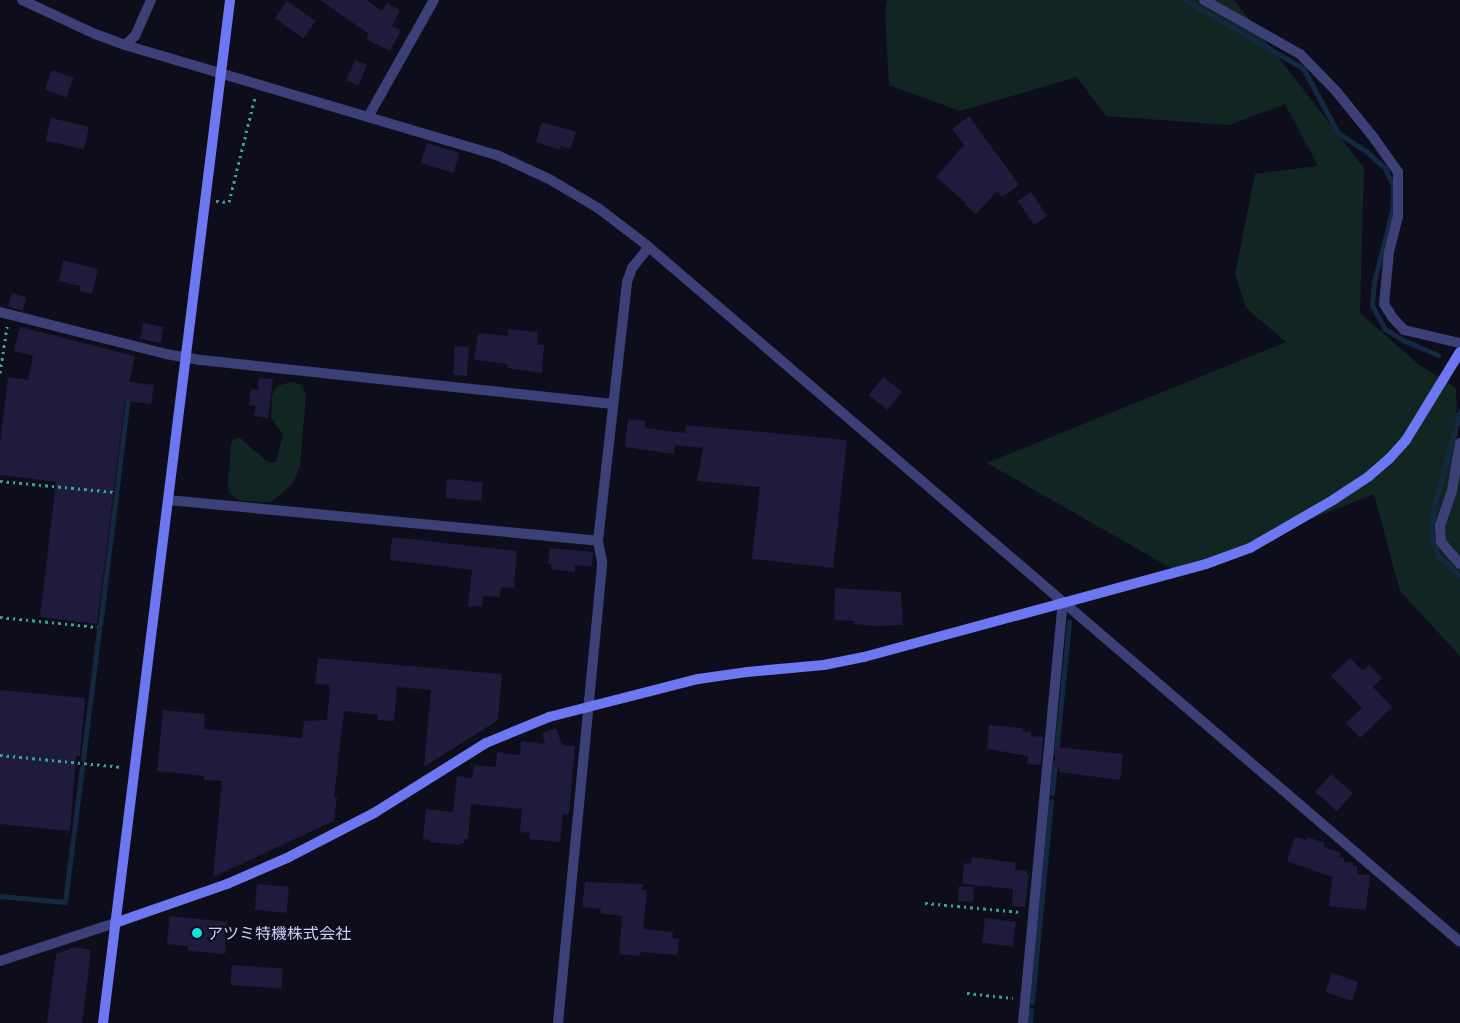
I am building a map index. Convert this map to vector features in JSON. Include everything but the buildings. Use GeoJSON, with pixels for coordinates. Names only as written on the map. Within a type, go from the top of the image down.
{"type":"FeatureCollection","features":[{"type":"Feature","properties":{"kind":"street"},"geometry":{"type":"LineString","coordinates":[[22,0],[94,34],[125,45],[470,146],[523,166],[598,208],[649,247],[1460,942]]}},
{"type":"Feature","properties":{"kind":"street"},"geometry":{"type":"LineString","coordinates":[[125,45],[135,36],[151,0]]}},
{"type":"Feature","properties":{"kind":"street"},"geometry":{"type":"LineString","coordinates":[[103,1023],[230,0]]}},
{"type":"Feature","properties":{"kind":"street"},"geometry":{"type":"LineString","coordinates":[[368,117],[434,0]]}},
{"type":"Feature","properties":{"kind":"street"},"geometry":{"type":"LineString","coordinates":[[1204,0],[1300,54],[1336,91],[1374,138],[1398,172],[1398,216],[1389,252],[1384,304],[1392,317],[1404,330],[1460,343]]}},
{"type":"Feature","properties":{"kind":"street"},"geometry":{"type":"LineString","coordinates":[[558,1023],[602,562],[598,541],[627,282],[632,268],[649,247]]}},
{"type":"Feature","properties":{"kind":"street"},"geometry":{"type":"LineString","coordinates":[[0,312],[10,316],[186,357],[613,404]]}},
{"type":"Feature","properties":{"kind":"street"},"geometry":{"type":"LineString","coordinates":[[0,961],[227,884],[287,858],[374,813],[486,743],[528,724],[698,679],[844,661],[1063,603],[1234,554],[1297,522],[1368,477],[1406,440],[1460,352]]}},
{"type":"Feature","properties":{"kind":"street"},"geometry":{"type":"LineString","coordinates":[[1460,443],[1452,492],[1440,526],[1441,542],[1460,564]]}},
{"type":"Feature","properties":{"kind":"street"},"geometry":{"type":"LineString","coordinates":[[168,500],[598,541]]}},
{"type":"Feature","properties":{"kind":"street"},"geometry":{"type":"LineString","coordinates":[[1023,1023],[1063,603]]}},
{"type":"Feature","properties":{"kind":"path"},"geometry":{"type":"LineString","coordinates":[[206,200],[229,202],[258,85]]}},
{"type":"Feature","properties":{"kind":"path"},"geometry":{"type":"LineString","coordinates":[[0,373],[2,347],[10,316]]}},
{"type":"Feature","properties":{"kind":"path"},"geometry":{"type":"LineString","coordinates":[[0,481],[114,492]]}},
{"type":"Feature","properties":{"kind":"path"},"geometry":{"type":"LineString","coordinates":[[0,617],[97,627]]}},
{"type":"Feature","properties":{"kind":"path"},"geometry":{"type":"LineString","coordinates":[[0,755],[135,768]]}},
{"type":"Feature","properties":{"kind":"path"},"geometry":{"type":"LineString","coordinates":[[925,903],[1034,914]]}},
{"type":"Feature","properties":{"kind":"path"},"geometry":{"type":"LineString","coordinates":[[967,993],[1026,999]]}},
{"type":"Feature","properties":{"kind":"green space"},"geometry":{"type":"Polygon","coordinates":[[[887,0],[1234,0],[1364,168],[1360,313],[1418,364],[1456,388],[1458,450],[1460,444],[1460,656],[1400,591],[1374,494],[1178,572],[987,463],[1286,342],[1246,308],[1235,274],[1255,174],[1318,166],[1285,104],[1229,125],[1106,116],[1077,77],[960,111],[889,85],[885,13],[887,0]]]}},
{"type":"Feature","properties":{"kind":"green space"},"geometry":{"type":"Polygon","coordinates":[[[291,382],[302,385],[306,394],[300,466],[296,476],[291,485],[271,502],[242,501],[235,498],[229,492],[228,484],[231,443],[239,437],[266,461],[276,462],[283,435],[271,417],[272,395],[277,386],[291,382]]]}},
{"type":"Feature","properties":{"kind":"waterway"},"geometry":{"type":"LineString","coordinates":[[1185,0],[1303,68],[1338,133],[1366,151],[1385,168],[1393,186],[1392,211],[1374,282],[1372,305],[1385,329],[1405,341],[1438,355]]}},
{"type":"Feature","properties":{"kind":"waterway"},"geometry":{"type":"LineString","coordinates":[[100,625],[128,396]]}},
{"type":"Feature","properties":{"kind":"waterway"},"geometry":{"type":"LineString","coordinates":[[1460,411],[1434,506],[1431,533],[1438,556],[1460,576]]}},
{"type":"Feature","properties":{"kind":"waterway"},"geometry":{"type":"LineString","coordinates":[[1056,753],[1069,622]]}},
{"type":"Feature","properties":{"kind":"waterway"},"geometry":{"type":"LineString","coordinates":[[83,759],[99,630]]}},
{"type":"Feature","properties":{"kind":"waterway"},"geometry":{"type":"LineString","coordinates":[[1052,793],[1055,762]]}},
{"type":"Feature","properties":{"kind":"waterway"},"geometry":{"type":"LineString","coordinates":[[0,896],[65,902],[82,767]]}},
{"type":"Feature","properties":{"kind":"waterway"},"geometry":{"type":"LineString","coordinates":[[1032,1002],[1051,801]]}},
{"type":"Feature","properties":{"kind":"waterway"},"geometry":{"type":"LineString","coordinates":[[1030,1023],[1031,1010]]}},
{"type":"Feature","properties":{"kind":"place","name":"アツミ特機株式会社"},"geometry":{"type":"Point","coordinates":[197,933]}}]}
